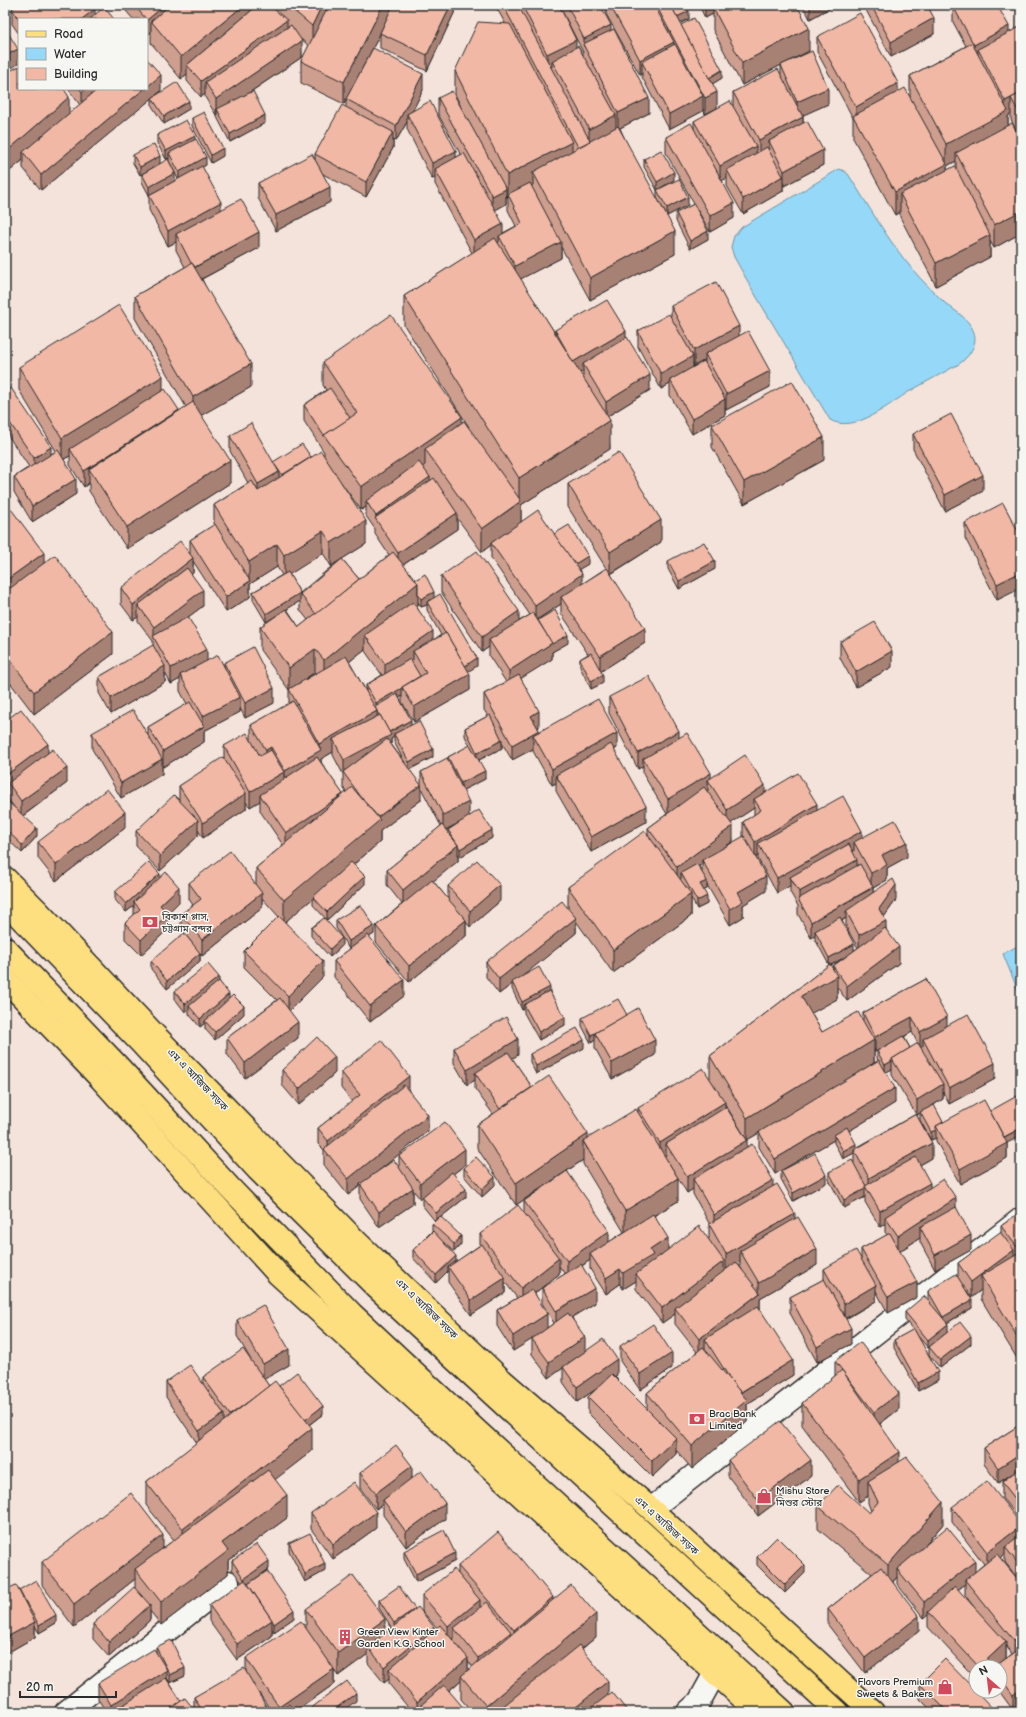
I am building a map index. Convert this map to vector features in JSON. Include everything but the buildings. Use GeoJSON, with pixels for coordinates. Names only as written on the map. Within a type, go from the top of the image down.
{"type":"FeatureCollection","features":[{"type":"Feature","properties":{"kind":"main road","name":"এম এ আজিজ সড়ক"},"geometry":{"type":"LineString","coordinates":[[5,878],[154,1034],[358,1242],[502,1380],[651,1509],[873,1712]]}},
{"type":"Feature","properties":{"kind":"main road"},"geometry":{"type":"LineString","coordinates":[[5,902],[140,1042],[258,1170],[377,1288],[838,1712]]}},
{"type":"Feature","properties":{"kind":"main road"},"geometry":{"type":"LineString","coordinates":[[5,948],[352,1314],[476,1430],[784,1712]]}},
{"type":"Feature","properties":{"kind":"main road"},"geometry":{"type":"LineString","coordinates":[[5,979],[101,1079],[278,1274],[758,1712]]}},
{"type":"Feature","properties":{"kind":"street"},"geometry":{"type":"LineString","coordinates":[[651,1509],[1021,1219]]}},
{"type":"Feature","properties":{"kind":"street"},"geometry":{"type":"LineString","coordinates":[[66,1712],[228,1582]]}},
{"type":"Feature","properties":{"kind":"street"},"geometry":{"type":"LineString","coordinates":[[688,1712],[700,1702],[715,1673]]}},
{"type":"Feature","properties":{"kind":"water"},"geometry":{"type":"Polygon","coordinates":[[[839,169],[848,174],[904,259],[945,303],[967,320],[972,328],[975,338],[973,348],[970,353],[959,364],[910,391],[872,416],[850,423],[840,423],[830,420],[752,289],[734,257],[731,247],[734,236],[742,227],[839,169]]]}},
{"type":"Feature","properties":{"kind":"water"},"geometry":{"type":"Polygon","coordinates":[[[1021,944],[1021,998],[1003,954],[1021,944]]]}},
{"type":"Feature","properties":{"kind":"place","name":"বিকাশ প্লাস, চট্টগ্রাম বন্দর"},"geometry":{"type":"Point","coordinates":[150,922]}},
{"type":"Feature","properties":{"kind":"place","name":"Brac Bank Limited"},"geometry":{"type":"Point","coordinates":[697,1419]}},
{"type":"Feature","properties":{"kind":"place","name":"Mishu Store মিশুর স্টোর"},"geometry":{"type":"Point","coordinates":[764,1496]}},
{"type":"Feature","properties":{"kind":"place","name":"Green View Kinter Garden K.G. School"},"geometry":{"type":"Point","coordinates":[345,1637]}},
{"type":"Feature","properties":{"kind":"place","name":"Flavors Premium Sweets & Bakers"},"geometry":{"type":"Point","coordinates":[945,1687]}}]}
